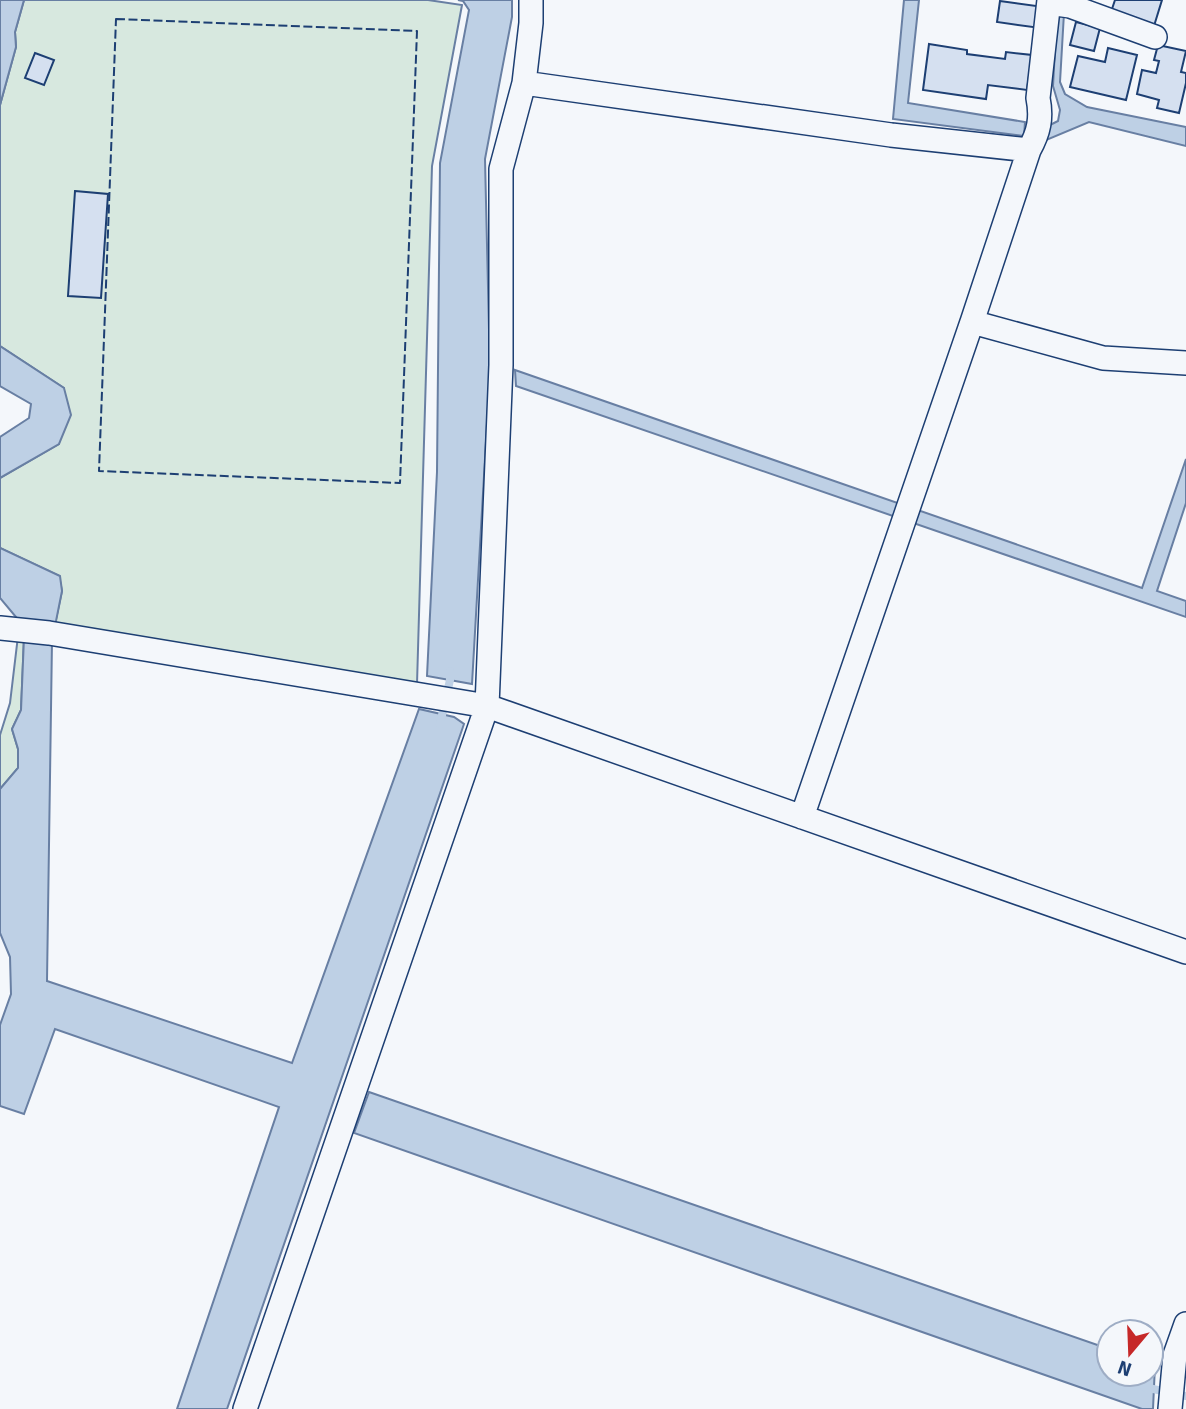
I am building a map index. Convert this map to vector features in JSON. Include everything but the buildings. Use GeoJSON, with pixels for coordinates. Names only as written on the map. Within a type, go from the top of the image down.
{"type":"FeatureCollection","features":[{"type":"Feature","properties":{"kind":"street"},"geometry":{"type":"LineString","coordinates":[[245,1409],[487,706],[501,365],[501,169],[524,83],[531,0]]}},
{"type":"Feature","properties":{"kind":"street"},"geometry":{"type":"LineString","coordinates":[[802,817],[1034,137],[1041,114],[1038,98],[1056,3],[1155,37]]}},
{"type":"Feature","properties":{"kind":"street"},"geometry":{"type":"LineString","coordinates":[[524,83],[891,135],[1034,137]]}},
{"type":"Feature","properties":{"kind":"street"},"geometry":{"type":"LineString","coordinates":[[972,322],[1103,358],[1186,363]]}},
{"type":"Feature","properties":{"kind":"street"},"geometry":{"type":"LineString","coordinates":[[0,628],[49,633],[487,706],[1186,952]]}},
{"type":"Feature","properties":{"kind":"street"},"geometry":{"type":"LineString","coordinates":[[1171,1398],[1175,1355],[1186,1324]]}},
{"type":"Feature","properties":{"kind":"shaded area"},"geometry":{"type":"Polygon","coordinates":[[[24,0],[428,0],[462,5],[432,166],[417,684],[55,624],[62,591],[59,576],[0,548],[0,478],[59,444],[64,388],[0,346],[0,105],[16,47],[15,32],[24,0]]]}},
{"type":"Feature","properties":{"kind":"shaded area"},"geometry":{"type":"Polygon","coordinates":[[[18,636],[24,637],[21,710],[12,729],[18,749],[18,768],[0,789],[0,735],[10,703],[18,636]]]}},
{"type":"Feature","properties":{"kind":"water"},"geometry":{"type":"Polygon","coordinates":[[[0,0],[24,0],[15,32],[16,47],[0,105],[0,0]]]}},
{"type":"Feature","properties":{"kind":"water"},"geometry":{"type":"Polygon","coordinates":[[[458,0],[512,0],[512,17],[485,159],[490,372],[472,684],[427,676],[437,472],[440,163],[469,10],[463,1],[458,0]]]}},
{"type":"Feature","properties":{"kind":"water"},"geometry":{"type":"Polygon","coordinates":[[[904,0],[919,0],[908,103],[1025,122],[1024,136],[893,119],[904,0]]]}},
{"type":"Feature","properties":{"kind":"water"},"geometry":{"type":"Polygon","coordinates":[[[1064,13],[1060,82],[1065,94],[1087,107],[1186,127],[1186,146],[1089,122],[1044,141],[1046,127],[1058,121],[1060,110],[1053,86],[1057,14],[1064,13]]]}},
{"type":"Feature","properties":{"kind":"water"},"geometry":{"type":"Polygon","coordinates":[[[0,346],[64,388],[71,415],[59,444],[0,478],[0,437],[29,418],[31,404],[0,386],[0,346]]]}},
{"type":"Feature","properties":{"kind":"water"},"geometry":{"type":"Polygon","coordinates":[[[515,370],[1142,588],[1186,459],[1186,503],[1157,591],[1186,601],[1186,617],[516,386],[515,370]]]}},
{"type":"Feature","properties":{"kind":"water"},"geometry":{"type":"Polygon","coordinates":[[[0,548],[60,576],[62,591],[52,641],[47,981],[292,1063],[419,709],[454,717],[464,724],[227,1409],[177,1409],[279,1107],[55,1029],[24,1114],[0,1106],[0,1025],[11,994],[10,957],[0,933],[0,789],[18,768],[18,749],[12,729],[21,710],[24,637],[21,623],[0,598],[0,548]]]}},
{"type":"Feature","properties":{"kind":"water"},"geometry":{"type":"Polygon","coordinates":[[[369,1092],[1095,1344],[1095,1388],[1154,1388],[1153,1409],[1142,1409],[354,1133],[369,1092]]]}},
{"type":"Feature","properties":{"kind":"waterway"},"geometry":{"type":"LineString","coordinates":[[440,724],[450,671]]}},
{"type":"Feature","properties":{"kind":"waterway"},"geometry":{"type":"LineString","coordinates":[[1149,1388],[1186,1396]]}},
{"type":"Feature","properties":{"kind":"fence"},"geometry":{"type":"LineString","coordinates":[[116,19],[417,31],[400,483],[99,471],[116,19]]}}]}
